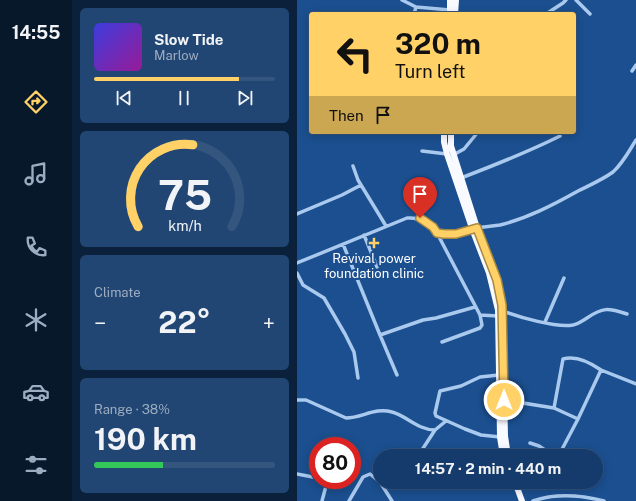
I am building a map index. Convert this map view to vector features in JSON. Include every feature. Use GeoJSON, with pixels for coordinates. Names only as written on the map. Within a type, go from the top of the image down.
{"type":"FeatureCollection","features":[{"type":"Feature","properties":{"kind":"highway"},"geometry":{"type":"LineString","coordinates":[[450,0],[451,12]]}},
{"type":"Feature","properties":{"kind":"highway"},"geometry":{"type":"LineString","coordinates":[[451,12],[456,0]]}},
{"type":"Feature","properties":{"kind":"highway"},"geometry":{"type":"LineString","coordinates":[[444,134],[447,154],[475,228],[497,280],[507,449]]}},
{"type":"Feature","properties":{"kind":"highway"},"geometry":{"type":"LineString","coordinates":[[451,134],[451,146],[475,228]]}},
{"type":"Feature","properties":{"kind":"highway"},"geometry":{"type":"LineString","coordinates":[[500,314],[499,375],[502,449]]}},
{"type":"Feature","properties":{"kind":"highway"},"geometry":{"type":"LineString","coordinates":[[514,489],[518,501]]}},
{"type":"Feature","properties":{"kind":"highway"},"geometry":{"type":"LineString","coordinates":[[518,489],[522,501]]}},
{"type":"Feature","properties":{"kind":"street"},"geometry":{"type":"LineString","coordinates":[[402,0],[416,7],[445,12]]}},
{"type":"Feature","properties":{"kind":"street"},"geometry":{"type":"LineString","coordinates":[[549,12],[563,4],[565,0]]}},
{"type":"Feature","properties":{"kind":"street"},"geometry":{"type":"LineString","coordinates":[[576,0],[591,14]]}},
{"type":"Feature","properties":{"kind":"street"},"geometry":{"type":"LineString","coordinates":[[415,12],[416,7]]}},
{"type":"Feature","properties":{"kind":"street"},"geometry":{"type":"LineString","coordinates":[[633,72],[636,65]]}},
{"type":"Feature","properties":{"kind":"street"},"geometry":{"type":"LineString","coordinates":[[422,151],[454,155],[464,149],[476,134]]}},
{"type":"Feature","properties":{"kind":"street"},"geometry":{"type":"LineString","coordinates":[[461,178],[516,156],[560,136]]}},
{"type":"Feature","properties":{"kind":"street"},"geometry":{"type":"LineString","coordinates":[[437,233],[456,234],[475,228],[501,224],[535,213],[614,171],[622,163],[636,140]]}},
{"type":"Feature","properties":{"kind":"street"},"geometry":{"type":"LineString","coordinates":[[353,166],[361,185],[386,226]]}},
{"type":"Feature","properties":{"kind":"street"},"geometry":{"type":"LineString","coordinates":[[297,214],[342,195],[361,185]]}},
{"type":"Feature","properties":{"kind":"street"},"geometry":{"type":"LineString","coordinates":[[297,263],[407,218],[420,218],[437,233],[469,292],[475,307],[481,315],[482,324],[480,328],[442,342]]}},
{"type":"Feature","properties":{"kind":"street"},"geometry":{"type":"LineString","coordinates":[[364,235],[377,267]]}},
{"type":"Feature","properties":{"kind":"street"},"geometry":{"type":"LineString","coordinates":[[343,244],[397,375]]}},
{"type":"Feature","properties":{"kind":"street"},"geometry":{"type":"LineString","coordinates":[[297,273],[300,282],[303,285],[324,298],[345,334],[354,352],[358,378]]}},
{"type":"Feature","properties":{"kind":"street"},"geometry":{"type":"LineString","coordinates":[[545,322],[564,278]]}},
{"type":"Feature","properties":{"kind":"street"},"geometry":{"type":"LineString","coordinates":[[380,335],[423,320],[436,318],[475,307]]}},
{"type":"Feature","properties":{"kind":"street"},"geometry":{"type":"LineString","coordinates":[[481,315],[500,314],[571,326],[605,309],[627,314]]}},
{"type":"Feature","properties":{"kind":"street"},"geometry":{"type":"LineString","coordinates":[[554,408],[563,359],[568,358],[590,363],[601,370],[636,384]]}},
{"type":"Feature","properties":{"kind":"street"},"geometry":{"type":"LineString","coordinates":[[530,443],[539,446],[554,456],[559,455],[601,370]]}},
{"type":"Feature","properties":{"kind":"street"},"geometry":{"type":"LineString","coordinates":[[499,375],[480,377],[461,386],[440,391],[435,413],[436,416],[446,421],[481,435],[501,437]]}},
{"type":"Feature","properties":{"kind":"street"},"geometry":{"type":"LineString","coordinates":[[297,400],[306,400],[346,418],[382,410],[393,412],[420,427],[435,430]]}},
{"type":"Feature","properties":{"kind":"street"},"geometry":{"type":"LineString","coordinates":[[504,400],[554,408],[578,419]]}},
{"type":"Feature","properties":{"kind":"street"},"geometry":{"type":"LineString","coordinates":[[423,449],[435,430],[446,421]]}},
{"type":"Feature","properties":{"kind":"street"},"geometry":{"type":"LineString","coordinates":[[297,474],[309,476]]}},
{"type":"Feature","properties":{"kind":"street"},"geometry":{"type":"LineString","coordinates":[[349,501],[363,476],[370,474],[373,476]]}},
{"type":"Feature","properties":{"kind":"street"},"geometry":{"type":"LineString","coordinates":[[322,501],[325,489]]}},
{"type":"Feature","properties":{"kind":"street"},"geometry":{"type":"LineString","coordinates":[[384,489],[392,501]]}},
{"type":"Feature","properties":{"kind":"street"},"geometry":{"type":"LineString","coordinates":[[533,501],[553,496],[591,498],[604,501]]}},
{"type":"Feature","properties":{"kind":"place","name":"Revival power foundation clinic"},"geometry":{"type":"Point","coordinates":[374,243]}},
{"type":"Feature","properties":{"kind":"route"},"geometry":{"type":"LineString","coordinates":[[420,218],[433,227],[437,233],[450,235],[477,228],[497,280],[503,311],[504,400]]}}]}
